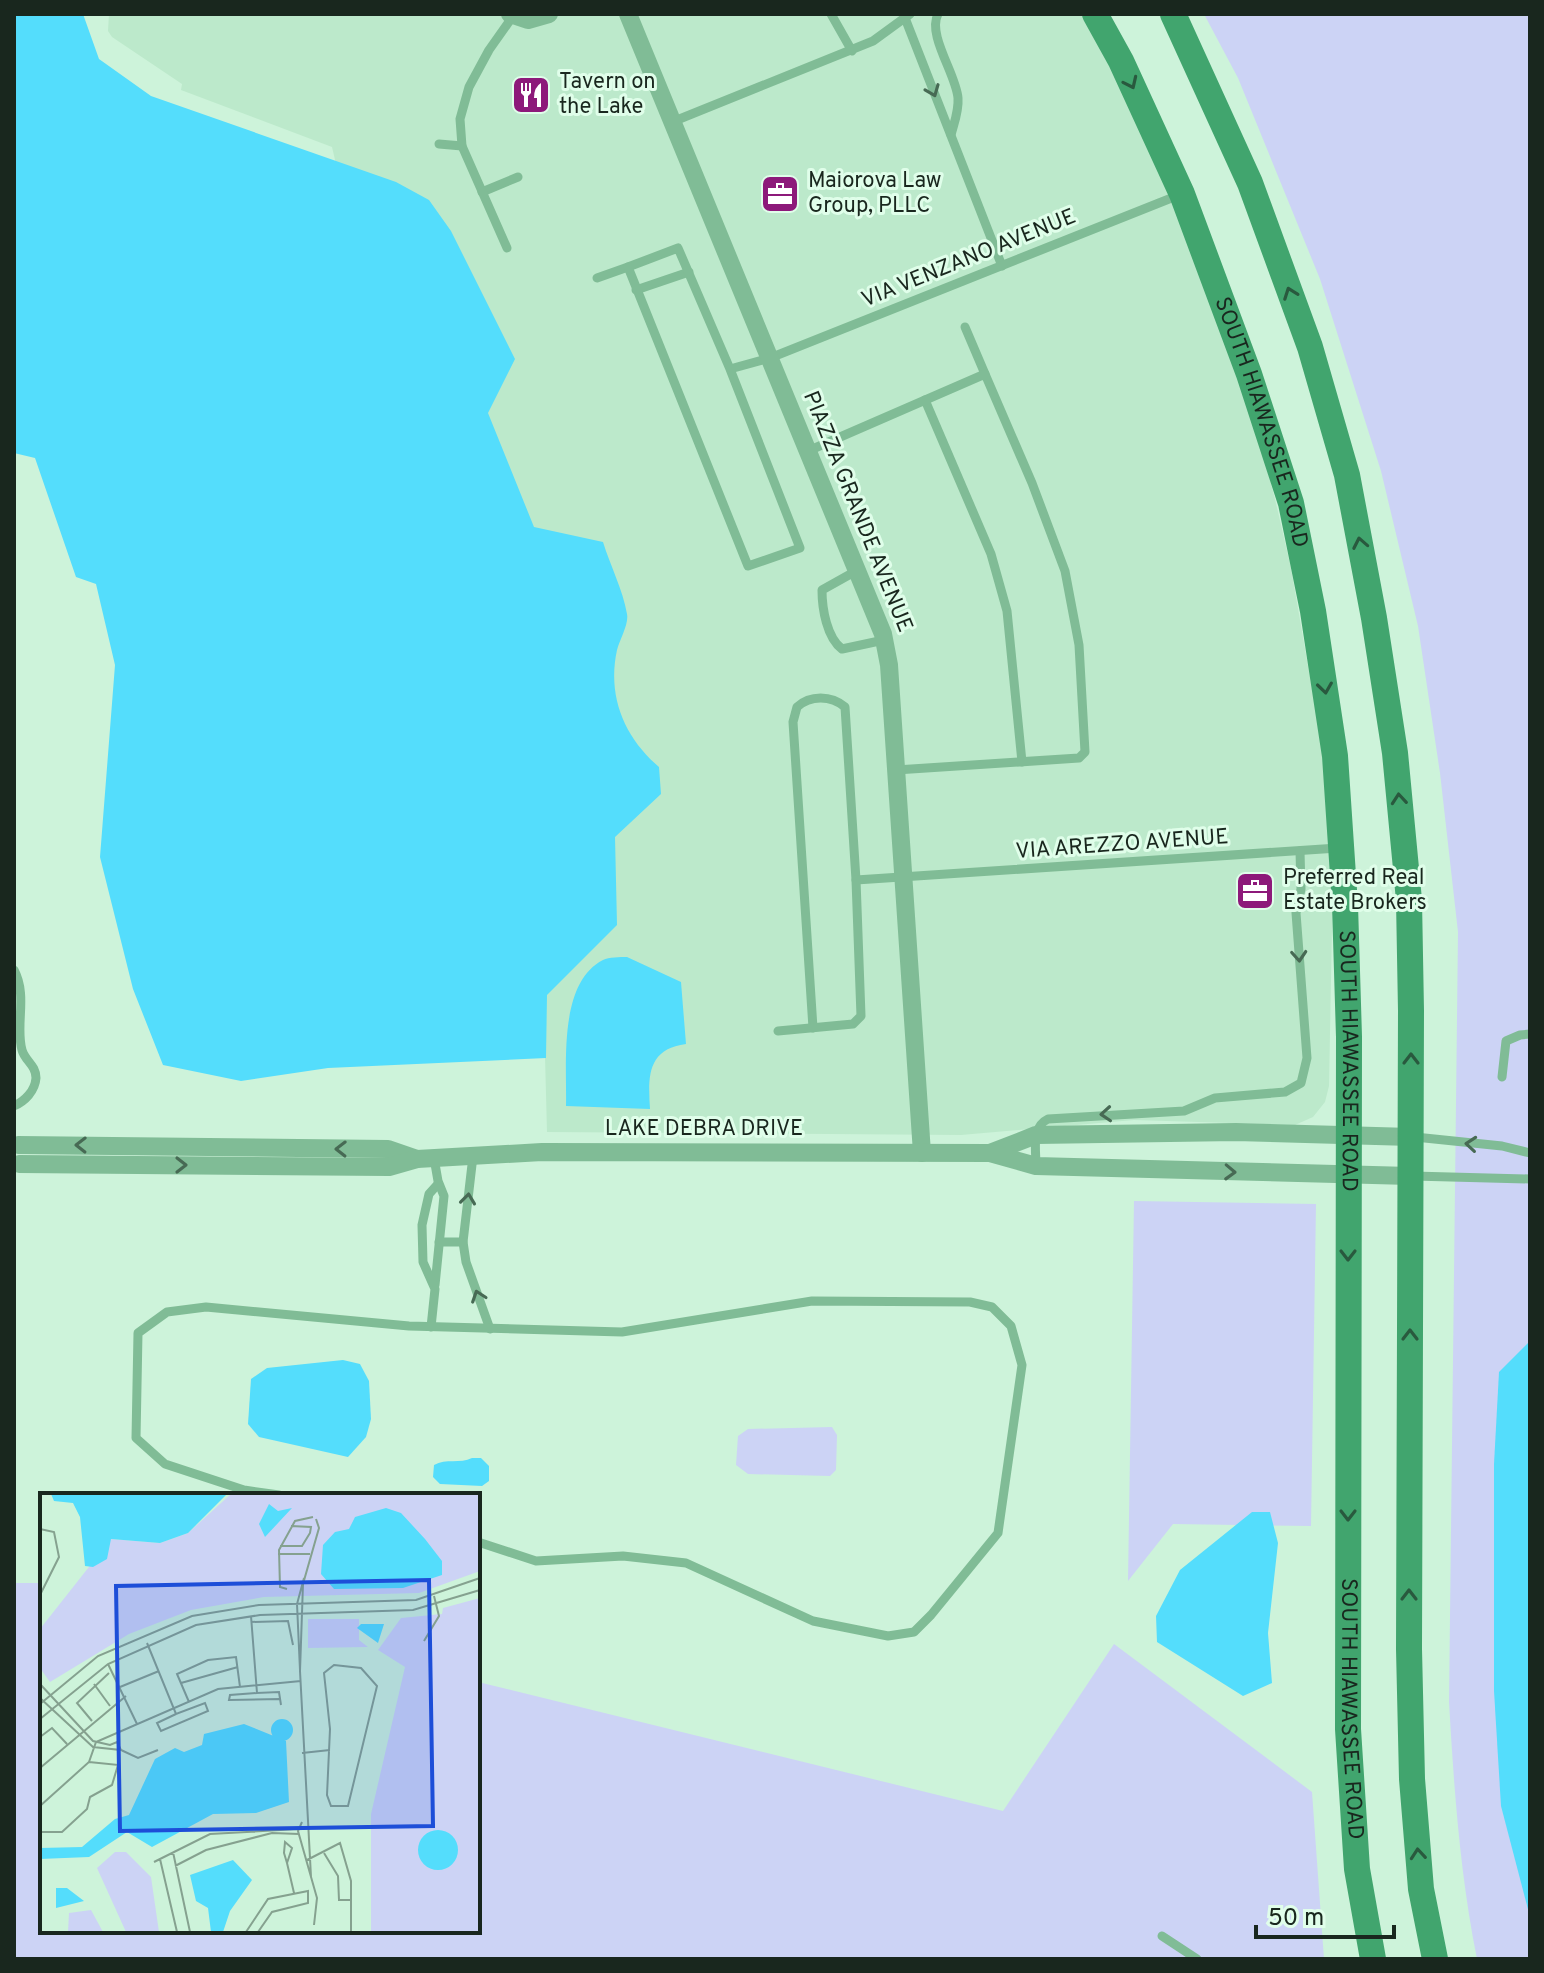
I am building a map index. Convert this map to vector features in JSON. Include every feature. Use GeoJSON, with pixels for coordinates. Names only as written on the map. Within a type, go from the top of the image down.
{"type":"FeatureCollection","features":[{"type":"Feature","properties":{"kind":"street"},"geometry":{"type":"LineString","coordinates":[[512,15],[528,20],[549,14]]}},
{"type":"Feature","properties":{"kind":"street","name":"PIAZZA GRANDE AVENUE"},"geometry":{"type":"LineString","coordinates":[[628,14],[884,640],[889,665],[922,1153]]}},
{"type":"Feature","properties":{"kind":"street","name":"SOUTH HIAWASSEE ROAD"},"geometry":{"type":"LineString","coordinates":[[1095,14],[1121,61],[1182,194],[1249,374],[1298,527],[1333,742],[1342,848],[1349,1037],[1348,1729],[1357,1869],[1373,1959]]}},
{"type":"Feature","properties":{"kind":"street"},"geometry":{"type":"LineString","coordinates":[[1173,14],[1255,198],[1310,347],[1347,475],[1395,753],[1409,900],[1412,1779],[1421,1889],[1435,1959]]}},
{"type":"Feature","properties":{"kind":"street"},"geometry":{"type":"LineString","coordinates":[[1152,1170],[1154,1133]]}},
{"type":"Feature","properties":{"kind":"street","name":"LAKE DEBRA DRIVE"},"geometry":{"type":"LineString","coordinates":[[990,1153],[1036,1135],[1348,1133],[1411,1137]]}},
{"type":"Feature","properties":{"kind":"street"},"geometry":{"type":"LineString","coordinates":[[16,1141],[16,1169]]}},
{"type":"Feature","properties":{"kind":"street","name":"LAKE DEBRA DRIVE"},"geometry":{"type":"LineString","coordinates":[[16,1141],[388,1149],[426,1159]]}},
{"type":"Feature","properties":{"kind":"street","name":"LAKE DEBRA DRIVE"},"geometry":{"type":"LineString","coordinates":[[16,1169],[389,1167],[426,1159],[542,1152],[990,1153],[1036,1166],[1348,1177],[1410,1176]]}},
{"type":"Feature","properties":{"kind":"lane"},"geometry":{"type":"LineString","coordinates":[[831,14],[852,51]]}},
{"type":"Feature","properties":{"kind":"lane"},"geometry":{"type":"LineString","coordinates":[[938,14],[934,27],[959,102],[951,135]]}},
{"type":"Feature","properties":{"kind":"lane"},"geometry":{"type":"LineString","coordinates":[[507,248],[462,146],[460,119],[469,87],[512,15]]}},
{"type":"Feature","properties":{"kind":"lane"},"geometry":{"type":"LineString","coordinates":[[672,122],[852,51],[873,41],[907,16],[1002,266]]}},
{"type":"Feature","properties":{"kind":"lane"},"geometry":{"type":"LineString","coordinates":[[439,144],[462,146]]}},
{"type":"Feature","properties":{"kind":"lane"},"geometry":{"type":"LineString","coordinates":[[482,192],[518,177]]}},
{"type":"Feature","properties":{"kind":"lane","name":"VIA VENZANO AVENUE"},"geometry":{"type":"LineString","coordinates":[[730,369],[770,358],[1182,194]]}},
{"type":"Feature","properties":{"kind":"lane"},"geometry":{"type":"LineString","coordinates":[[597,278],[678,248],[730,369],[800,548],[748,566],[628,267]]}},
{"type":"Feature","properties":{"kind":"lane"},"geometry":{"type":"LineString","coordinates":[[636,290],[689,272]]}},
{"type":"Feature","properties":{"kind":"lane"},"geometry":{"type":"LineString","coordinates":[[896,770],[1079,758],[1085,752],[1079,645],[1065,571],[1032,483],[965,327]]}},
{"type":"Feature","properties":{"kind":"lane"},"geometry":{"type":"LineString","coordinates":[[808,451],[985,374]]}},
{"type":"Feature","properties":{"kind":"lane"},"geometry":{"type":"LineString","coordinates":[[925,400],[991,554],[1007,611],[1022,762]]}},
{"type":"Feature","properties":{"kind":"lane"},"geometry":{"type":"LineString","coordinates":[[856,571],[822,590],[822,603],[834,642],[842,649],[884,640]]}},
{"type":"Feature","properties":{"kind":"lane"},"geometry":{"type":"LineString","coordinates":[[778,1031],[813,1028],[853,1024],[861,1016],[845,707],[832,699],[810,699],[797,707],[793,722],[813,1028]]}},
{"type":"Feature","properties":{"kind":"lane","name":"VIA AREZZO AVENUE"},"geometry":{"type":"LineString","coordinates":[[856,880],[1342,848]]}},
{"type":"Feature","properties":{"kind":"lane"},"geometry":{"type":"LineString","coordinates":[[1036,1166],[1038,1126],[1048,1119],[1184,1111],[1215,1098],[1285,1092],[1301,1083],[1307,1058],[1296,913],[1301,889],[1300,851]]}},
{"type":"Feature","properties":{"kind":"lane"},"geometry":{"type":"LineString","coordinates":[[14,970],[19,978],[18,1053],[33,1065],[36,1079],[29,1097],[14,1106]]}},
{"type":"Feature","properties":{"kind":"lane"},"geometry":{"type":"LineString","coordinates":[[1502,1077],[1506,1041],[1530,1034]]}},
{"type":"Feature","properties":{"kind":"lane"},"geometry":{"type":"LineString","coordinates":[[1411,1137],[1502,1146],[1530,1153]]}},
{"type":"Feature","properties":{"kind":"lane"},"geometry":{"type":"LineString","coordinates":[[473,1156],[463,1242],[466,1262],[490,1329]]}},
{"type":"Feature","properties":{"kind":"lane"},"geometry":{"type":"LineString","coordinates":[[426,1159],[444,1196],[431,1327]]}},
{"type":"Feature","properties":{"kind":"lane"},"geometry":{"type":"LineString","coordinates":[[1410,1176],[1530,1179]]}},
{"type":"Feature","properties":{"kind":"lane"},"geometry":{"type":"LineString","coordinates":[[435,1289],[423,1262],[422,1225],[429,1194],[438,1184]]}},
{"type":"Feature","properties":{"kind":"lane"},"geometry":{"type":"LineString","coordinates":[[439,1242],[463,1242]]}},
{"type":"Feature","properties":{"kind":"lane"},"geometry":{"type":"LineString","coordinates":[[265,1493],[244,1490],[165,1464],[136,1438],[138,1333],[167,1312],[206,1307],[431,1327],[622,1332],[812,1301],[970,1302],[992,1307],[1011,1326],[1022,1365],[998,1533],[914,1632],[888,1636],[813,1621],[686,1563],[623,1556],[536,1561],[480,1543]]}},
{"type":"Feature","properties":{"kind":"lane"},"geometry":{"type":"LineString","coordinates":[[1162,1936],[1197,1959]]}},
{"type":"Feature","properties":{"kind":"shaded area"},"geometry":{"type":"Polygon","coordinates":[[[109,14],[1086,14],[1155,155],[1248,399],[1291,568],[1321,741],[1333,874],[1329,1086],[1325,1102],[1313,1117],[1295,1125],[1134,1120],[961,1135],[547,1132],[545,1056],[332,147],[181,90],[182,84],[112,37],[108,31],[109,14]]]}},
{"type":"Feature","properties":{"kind":"shaded area"},"geometry":{"type":"Polygon","coordinates":[[[1204,14],[1530,14],[1530,1959],[1477,1959],[1466,1895],[1456,1799],[1449,1702],[1458,932],[1440,773],[1418,626],[1381,471],[1320,279],[1238,78],[1204,14]]]}},
{"type":"Feature","properties":{"kind":"shaded area"},"geometry":{"type":"Polygon","coordinates":[[[1134,1201],[1316,1204],[1311,1526],[1173,1524],[1128,1581],[1134,1201]]]}},
{"type":"Feature","properties":{"kind":"shaded area"},"geometry":{"type":"Polygon","coordinates":[[[832,1427],[837,1435],[836,1470],[830,1476],[748,1474],[736,1465],[738,1436],[748,1429],[832,1427]]]}},
{"type":"Feature","properties":{"kind":"shaded area"},"geometry":{"type":"Polygon","coordinates":[[[14,1583],[40,1583],[40,1933],[480,1933],[480,1682],[1003,1811],[1114,1644],[1312,1792],[1324,1959],[14,1959],[14,1583]]]}},
{"type":"Feature","properties":{"kind":"water"},"geometry":{"type":"Polygon","coordinates":[[[14,14],[83,14],[99,59],[151,96],[396,182],[429,200],[451,231],[515,359],[488,413],[534,527],[603,542],[627,614],[614,667],[617,699],[636,743],[659,767],[661,794],[615,837],[617,925],[547,995],[546,1058],[328,1068],[241,1081],[163,1065],[133,989],[100,857],[115,665],[96,584],[76,577],[35,458],[14,453],[14,14]]]}},
{"type":"Feature","properties":{"kind":"water"},"geometry":{"type":"Polygon","coordinates":[[[627,957],[681,982],[686,1044],[673,1047],[657,1058],[650,1076],[650,1109],[566,1106],[568,1026],[578,987],[589,971],[603,960],[627,957]]]}},
{"type":"Feature","properties":{"kind":"water"},"geometry":{"type":"Polygon","coordinates":[[[1530,1341],[1530,1917],[1501,1806],[1494,1691],[1494,1464],[1499,1372],[1530,1341]]]}},
{"type":"Feature","properties":{"kind":"water"},"geometry":{"type":"Polygon","coordinates":[[[343,1360],[360,1364],[369,1381],[371,1419],[366,1437],[348,1457],[259,1437],[248,1424],[251,1379],[267,1368],[343,1360]]]}},
{"type":"Feature","properties":{"kind":"water"},"geometry":{"type":"Polygon","coordinates":[[[481,1458],[489,1466],[489,1481],[482,1486],[440,1484],[433,1477],[434,1465],[481,1458]]]}},
{"type":"Feature","properties":{"kind":"water"},"geometry":{"type":"Polygon","coordinates":[[[1252,1512],[1270,1512],[1278,1543],[1268,1633],[1272,1683],[1243,1696],[1157,1642],[1156,1616],[1180,1570],[1252,1512]]]}},
{"type":"Feature","properties":{"kind":"place","name":"Tavern on the Lake"},"geometry":{"type":"Point","coordinates":[531,95]}},
{"type":"Feature","properties":{"kind":"place","name":"Maiorova Law Group, PLLC"},"geometry":{"type":"Point","coordinates":[780,194]}},
{"type":"Feature","properties":{"kind":"place","name":"Preferred Real Estate Brokers"},"geometry":{"type":"Point","coordinates":[1255,891]}}]}
